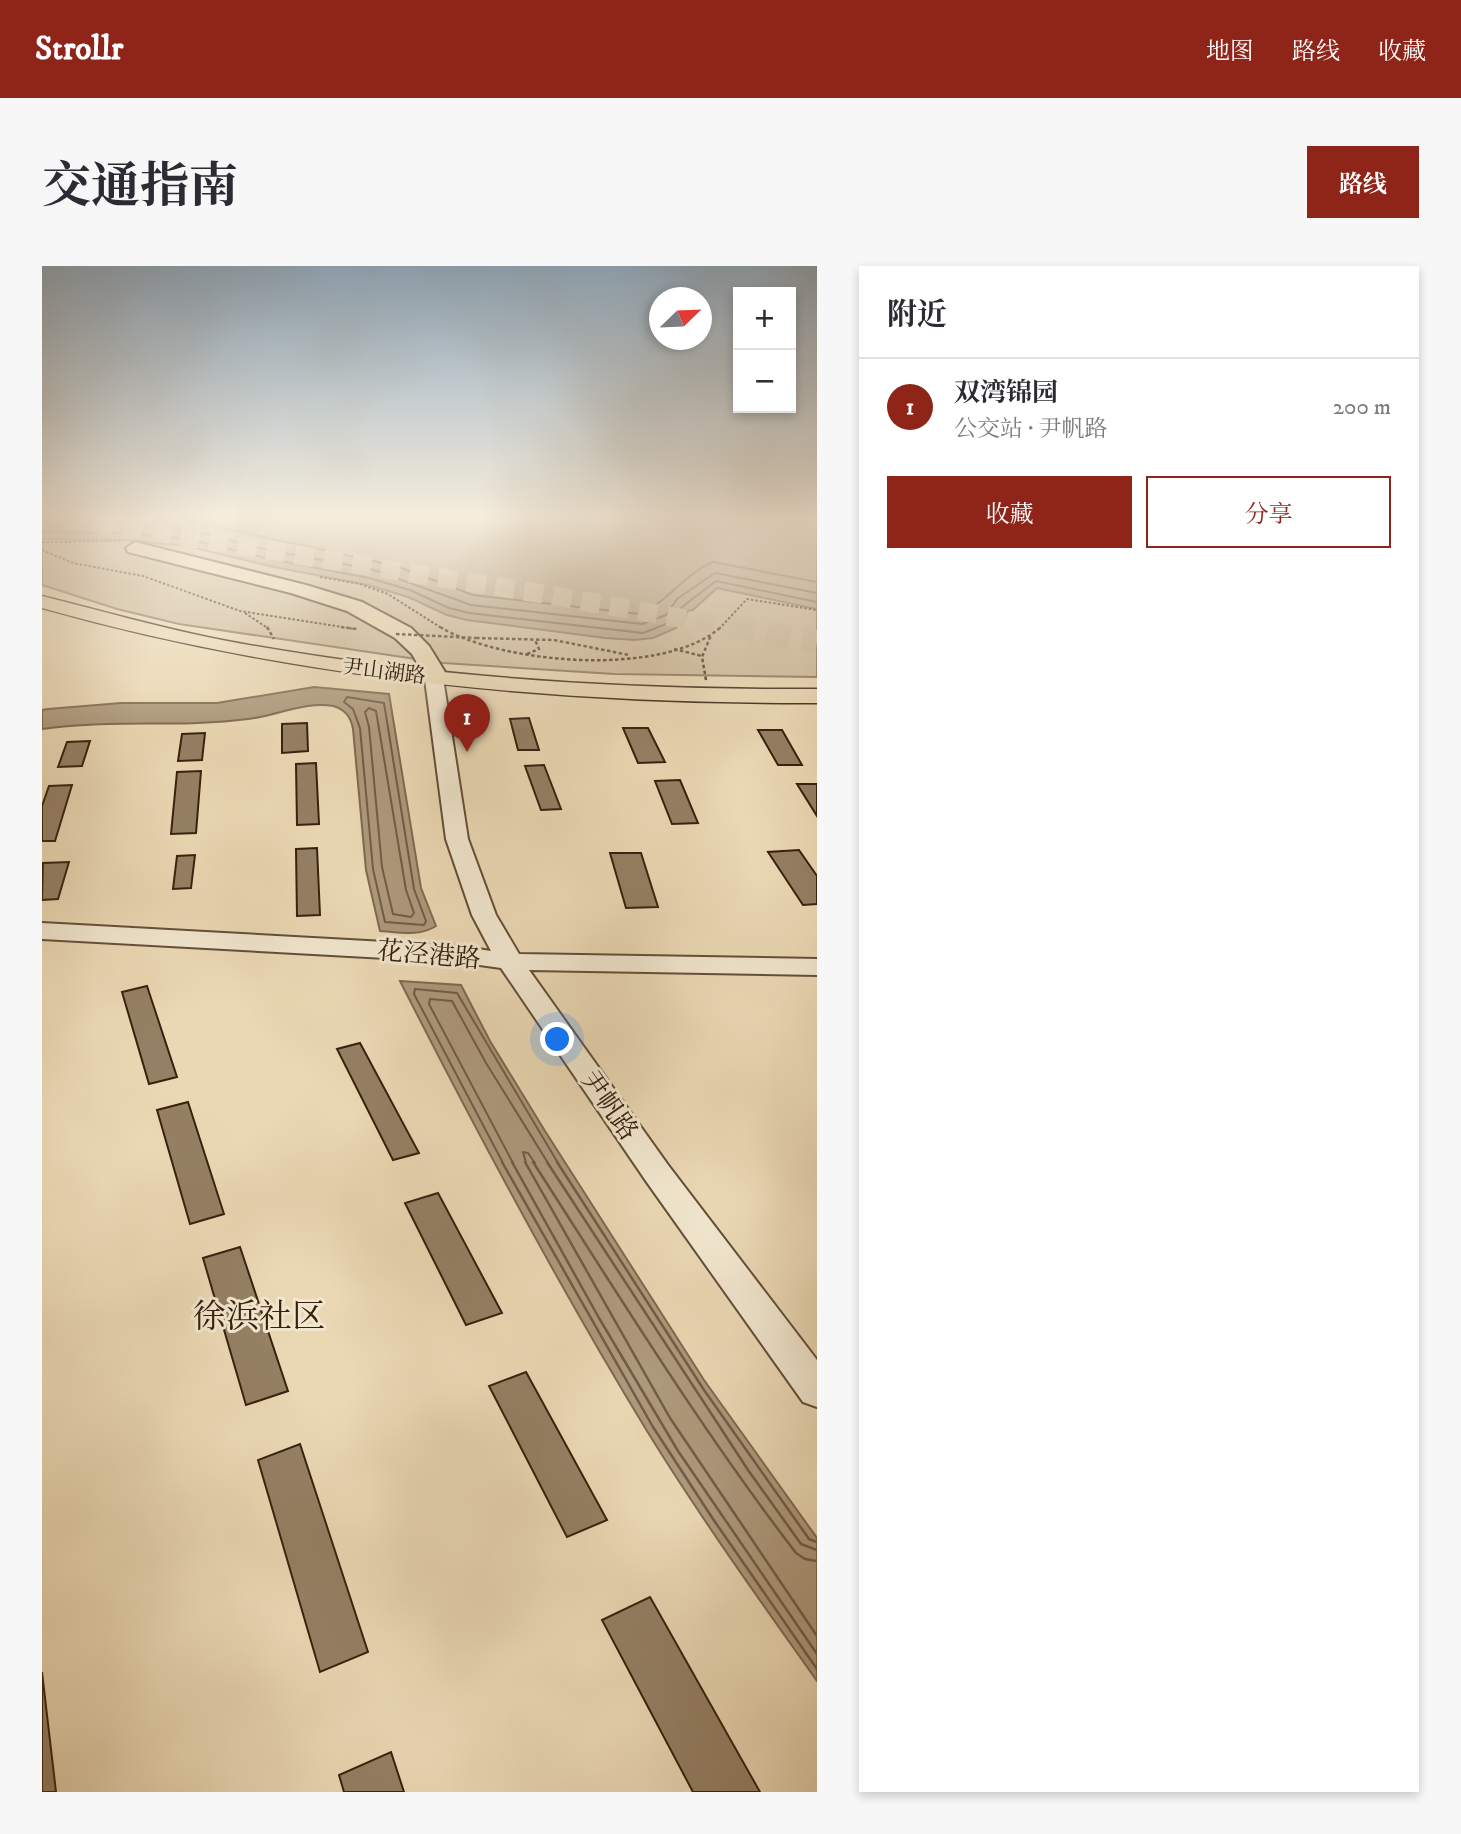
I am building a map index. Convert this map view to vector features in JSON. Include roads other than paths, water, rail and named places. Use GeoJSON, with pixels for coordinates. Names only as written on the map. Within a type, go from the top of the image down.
{"type":"FeatureCollection","features":[{"type":"Feature","properties":{"kind":"highway"},"geometry":{"type":"LineString","coordinates":[[299,589],[381,619],[407,636],[423,651],[434,675]]}},
{"type":"Feature","properties":{"kind":"main road","name":"尹山湖路"},"geometry":{"type":"LineString","coordinates":[[42,599],[185,639],[313,662],[642,692],[817,696]]}},
{"type":"Feature","properties":{"kind":"main road","name":"尹山湖路"},"geometry":{"type":"LineString","coordinates":[[42,599],[174,631],[267,649],[434,675],[578,684],[817,690]]}},
{"type":"Feature","properties":{"kind":"street","name":"尹帆路"},"geometry":{"type":"LineString","coordinates":[[434,675],[457,839],[484,915],[510,962],[657,1172],[817,1390]]}},
{"type":"Feature","properties":{"kind":"street","name":"花泾港路"},"geometry":{"type":"LineString","coordinates":[[42,931],[457,954],[510,962],[817,967]]}},
{"type":"Feature","properties":{"kind":"water"},"geometry":{"type":"Polygon","coordinates":[[[382,589],[716,589],[693,610],[687,611],[685,618],[676,628],[653,638],[635,640],[467,620],[447,615],[408,597],[382,589]]]}},
{"type":"Feature","properties":{"kind":"water"},"geometry":{"type":"Polygon","coordinates":[[[723,589],[817,589],[817,609],[723,589]]]}},
{"type":"Feature","properties":{"kind":"water"},"geometry":{"type":"Polygon","coordinates":[[[314,687],[389,694],[421,888],[436,926],[423,932],[380,931],[366,870],[353,729],[349,717],[341,709],[323,705],[222,722],[93,724],[42,729],[42,710],[48,709],[121,703],[217,703],[314,687]]]}},
{"type":"Feature","properties":{"kind":"water"},"geometry":{"type":"Polygon","coordinates":[[[400,981],[461,985],[490,1041],[545,1131],[704,1380],[817,1538],[817,1681],[688,1495],[614,1376],[519,1208],[400,981]]]}},
{"type":"Feature","properties":{"kind":"tunnel"},"geometry":{"type":"LineString","coordinates":[[513,589],[741,629]]}},
{"type":"Feature","properties":{"kind":"tunnel"},"geometry":{"type":"LineString","coordinates":[[731,627],[817,642]]}},
{"type":"Feature","properties":{"kind":"place","name":"双湾锦园"},"geometry":{"type":"Point","coordinates":[467,752]}},
{"type":"Feature","properties":{"kind":"district","name":"徐浜社区"},"geometry":{"type":"Point","coordinates":[259,1315]}}]}
